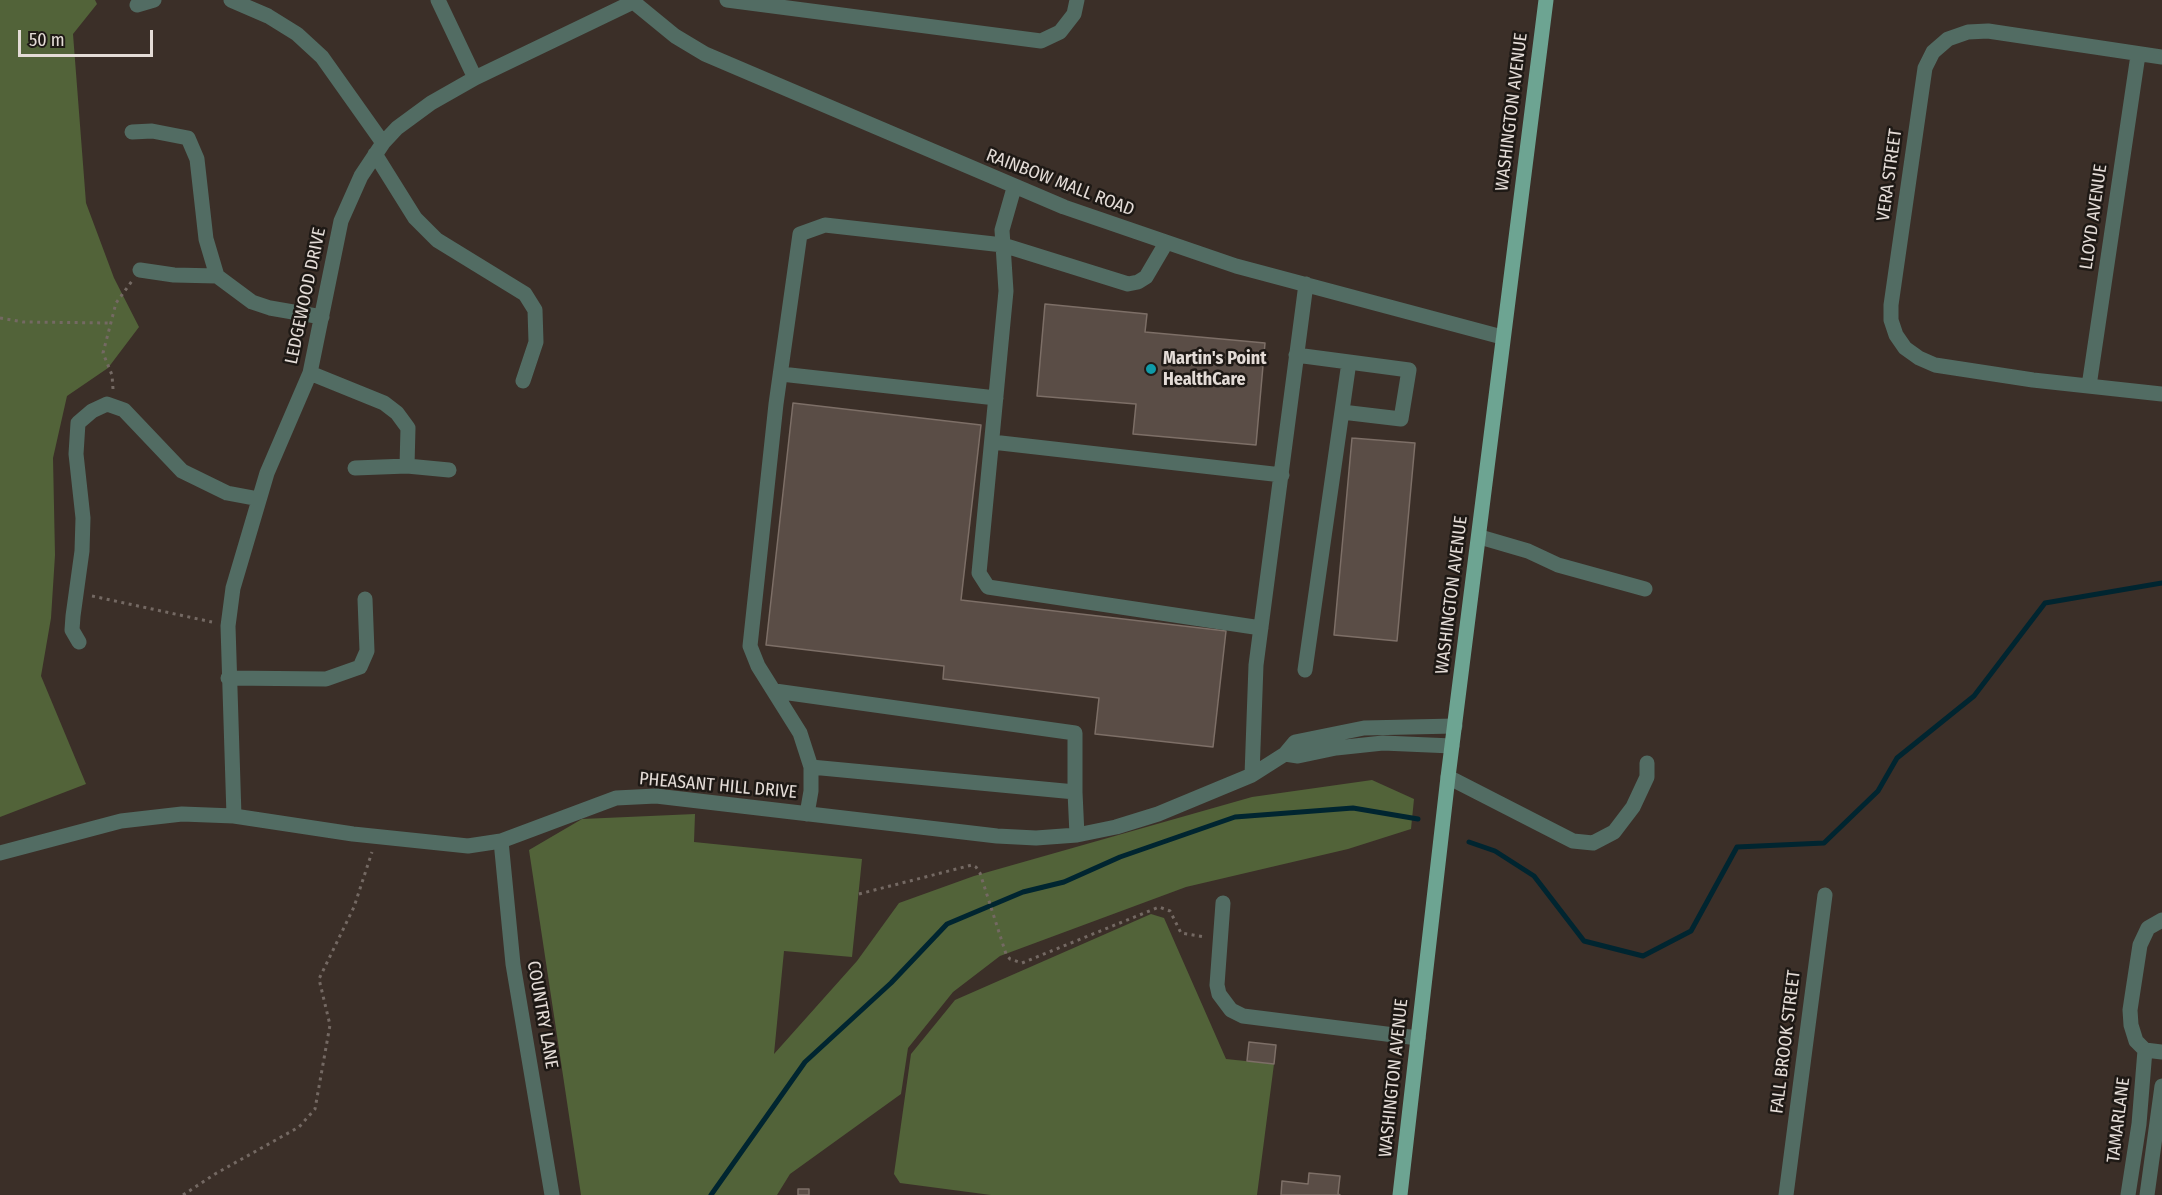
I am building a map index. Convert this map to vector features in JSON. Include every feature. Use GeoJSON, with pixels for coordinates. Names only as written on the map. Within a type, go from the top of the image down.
{"type":"FeatureCollection","features":[{"type":"Feature","properties":{"kind":"main road","name":"WASHINGTON AVENUE"},"geometry":{"type":"LineString","coordinates":[[1400,1195],[1448,777],[1546,0]]}},
{"type":"Feature","properties":{"kind":"street"},"geometry":{"type":"LineString","coordinates":[[137,5],[154,0]]}},
{"type":"Feature","properties":{"kind":"street"},"geometry":{"type":"LineString","coordinates":[[231,0],[268,16],[297,34],[322,57],[379,148],[390,180],[415,218],[437,240],[525,294],[535,310],[536,342],[523,381]]}},
{"type":"Feature","properties":{"kind":"street"},"geometry":{"type":"LineString","coordinates":[[438,0],[475,78]]}},
{"type":"Feature","properties":{"kind":"street"},"geometry":{"type":"LineString","coordinates":[[727,0],[1041,41],[1060,32],[1074,14],[1077,0]]}},
{"type":"Feature","properties":{"kind":"street","name":"LEDGEWOOD DRIVE"},"geometry":{"type":"LineString","coordinates":[[234,816],[228,678],[228,626],[232,588],[267,473],[310,373],[341,221],[361,176],[379,148],[414,114],[475,78],[632,1]]}},
{"type":"Feature","properties":{"kind":"street","name":"RAINBOW MALL ROAD"},"geometry":{"type":"LineString","coordinates":[[632,1],[675,36],[705,54],[1014,188],[1166,243],[1502,337]]}},
{"type":"Feature","properties":{"kind":"street","name":"VERA STREET"},"geometry":{"type":"LineString","coordinates":[[2162,57],[1988,31],[1968,32],[1948,39],[1933,52],[1926,68],[1895,272],[1891,321],[1896,335],[1905,348],[1919,358],[1953,369],[2162,394]]}},
{"type":"Feature","properties":{"kind":"street","name":"LLOYD AVENUE"},"geometry":{"type":"LineString","coordinates":[[2089,386],[2138,55]]}},
{"type":"Feature","properties":{"kind":"street"},"geometry":{"type":"LineString","coordinates":[[132,132],[152,131],[188,138],[197,159],[206,239],[217,276]]}},
{"type":"Feature","properties":{"kind":"street"},"geometry":{"type":"LineString","coordinates":[[1014,188],[1002,230],[1006,291],[979,573],[988,587],[1261,628]]}},
{"type":"Feature","properties":{"kind":"street"},"geometry":{"type":"LineString","coordinates":[[807,814],[811,791],[811,767],[800,734],[758,666],[750,646],[781,374],[800,234],[825,225],[1003,245],[1128,284],[1146,277],[1166,243]]}},
{"type":"Feature","properties":{"kind":"street"},"geometry":{"type":"LineString","coordinates":[[140,270],[174,275],[217,276],[252,302],[270,308],[322,317]]}},
{"type":"Feature","properties":{"kind":"street"},"geometry":{"type":"LineString","coordinates":[[1252,775],[1256,665],[1306,284]]}},
{"type":"Feature","properties":{"kind":"street"},"geometry":{"type":"LineString","coordinates":[[1296,356],[1409,370],[1401,419],[1342,412]]}},
{"type":"Feature","properties":{"kind":"street"},"geometry":{"type":"LineString","coordinates":[[1305,670],[1348,362]]}},
{"type":"Feature","properties":{"kind":"street"},"geometry":{"type":"LineString","coordinates":[[310,373],[384,403],[397,413],[408,428],[407,466]]}},
{"type":"Feature","properties":{"kind":"street"},"geometry":{"type":"LineString","coordinates":[[781,374],[996,398]]}},
{"type":"Feature","properties":{"kind":"street"},"geometry":{"type":"LineString","coordinates":[[79,642],[72,630],[83,518],[76,454],[78,423],[92,411],[107,404],[124,410],[182,471],[227,493],[259,500]]}},
{"type":"Feature","properties":{"kind":"street"},"geometry":{"type":"LineString","coordinates":[[992,442],[1282,475]]}},
{"type":"Feature","properties":{"kind":"street"},"geometry":{"type":"LineString","coordinates":[[355,468],[407,466],[448,470]]}},
{"type":"Feature","properties":{"kind":"street"},"geometry":{"type":"LineString","coordinates":[[1480,537],[1520,548],[1569,569],[1646,589]]}},
{"type":"Feature","properties":{"kind":"street"},"geometry":{"type":"LineString","coordinates":[[228,678],[326,679],[360,667],[368,651],[366,599]]}},
{"type":"Feature","properties":{"kind":"street"},"geometry":{"type":"LineString","coordinates":[[775,691],[1075,733],[1077,835]]}},
{"type":"Feature","properties":{"kind":"street","name":"PHEASANT HILL DRIVE"},"geometry":{"type":"LineString","coordinates":[[0,853],[141,817],[182,814],[234,816],[374,836],[468,846],[501,841],[616,798],[657,796],[998,836],[1036,838],[1077,835],[1116,827],[1158,814],[1252,775],[1285,754],[1295,742],[1342,731],[1413,725],[1455,726]]}},
{"type":"Feature","properties":{"kind":"street","name":"PHEASANT HILL DRIVE"},"geometry":{"type":"LineString","coordinates":[[1285,754],[1298,756],[1336,748],[1383,743],[1452,746]]}},
{"type":"Feature","properties":{"kind":"street"},"geometry":{"type":"LineString","coordinates":[[1448,777],[1573,841],[1593,843],[1614,832],[1633,807],[1647,777],[1647,763]]}},
{"type":"Feature","properties":{"kind":"street"},"geometry":{"type":"LineString","coordinates":[[811,767],[1075,792]]}},
{"type":"Feature","properties":{"kind":"street","name":"COUNTRY LANE"},"geometry":{"type":"LineString","coordinates":[[501,841],[513,964],[552,1195]]}},
{"type":"Feature","properties":{"kind":"street","name":"FALL BROOK STREET"},"geometry":{"type":"LineString","coordinates":[[1786,1195],[1825,895]]}},
{"type":"Feature","properties":{"kind":"street"},"geometry":{"type":"LineString","coordinates":[[1223,903],[1217,985],[1219,994],[1231,1010],[1243,1016],[1418,1038]]}},
{"type":"Feature","properties":{"kind":"street"},"geometry":{"type":"LineString","coordinates":[[2162,920],[2148,927],[2140,945],[2130,1010],[2131,1025],[2136,1041],[2145,1050],[2162,1053]]}},
{"type":"Feature","properties":{"kind":"street","name":"TAMARLANE"},"geometry":{"type":"LineString","coordinates":[[2128,1195],[2139,1124],[2145,1050]]}},
{"type":"Feature","properties":{"kind":"street","name":"TAMARLANE"},"geometry":{"type":"LineString","coordinates":[[2147,1195],[2162,1086]]}},
{"type":"Feature","properties":{"kind":"path"},"geometry":{"type":"LineString","coordinates":[[114,406],[112,375],[103,353],[117,303],[140,270]]}},
{"type":"Feature","properties":{"kind":"path"},"geometry":{"type":"LineString","coordinates":[[0,318],[23,322],[111,323]]}},
{"type":"Feature","properties":{"kind":"path"},"geometry":{"type":"LineString","coordinates":[[94,596],[214,623]]}},
{"type":"Feature","properties":{"kind":"path"},"geometry":{"type":"LineString","coordinates":[[183,1195],[215,1174],[299,1127],[315,1109],[330,1025],[319,979],[354,907],[371,857],[374,836]]}},
{"type":"Feature","properties":{"kind":"path"},"geometry":{"type":"LineString","coordinates":[[859,894],[972,866],[981,873],[1006,954],[1010,959],[1022,963],[1159,907],[1170,911],[1181,933],[1207,938]]}},
{"type":"Feature","properties":{"kind":"green space"},"geometry":{"type":"Polygon","coordinates":[[[0,0],[95,0],[97,4],[73,34],[86,203],[114,278],[139,327],[108,368],[67,396],[53,458],[55,555],[51,618],[41,676],[86,784],[0,817],[0,0]]]}},
{"type":"Feature","properties":{"kind":"green space"},"geometry":{"type":"Polygon","coordinates":[[[1372,780],[1414,799],[1411,829],[1348,849],[1186,887],[1000,956],[953,992],[908,1048],[901,1094],[790,1174],[777,1195],[581,1195],[529,850],[582,819],[695,814],[694,842],[862,859],[852,957],[784,951],[774,1054],[857,961],[899,903],[974,876],[1252,797],[1372,780]]]}},
{"type":"Feature","properties":{"kind":"green space"},"geometry":{"type":"Polygon","coordinates":[[[1151,914],[1164,918],[1226,1059],[1274,1064],[1257,1195],[991,1195],[900,1183],[894,1174],[911,1054],[955,1000],[1151,914]]]}},
{"type":"Feature","properties":{"kind":"building","name":"Martin's Point HealthCare"},"geometry":{"type":"Polygon","coordinates":[[[1045,304],[1147,314],[1145,332],[1265,343],[1256,445],[1133,434],[1136,404],[1037,396],[1045,304]]]}},
{"type":"Feature","properties":{"kind":"building"},"geometry":{"type":"Polygon","coordinates":[[[793,403],[981,425],[961,600],[1226,631],[1213,747],[1095,734],[1099,698],[943,679],[944,666],[766,645],[793,403]]]}},
{"type":"Feature","properties":{"kind":"building"},"geometry":{"type":"Polygon","coordinates":[[[1352,438],[1415,443],[1397,641],[1334,635],[1352,438]]]}},
{"type":"Feature","properties":{"kind":"building"},"geometry":{"type":"Polygon","coordinates":[[[1249,1042],[1276,1045],[1274,1064],[1247,1061],[1249,1042]]]}},
{"type":"Feature","properties":{"kind":"building"},"geometry":{"type":"Polygon","coordinates":[[[1309,1173],[1340,1176],[1338,1194],[1340,1195],[1281,1195],[1282,1181],[1308,1184],[1309,1173]]]}},
{"type":"Feature","properties":{"kind":"building"},"geometry":{"type":"Polygon","coordinates":[[[798,1189],[809,1189],[809,1195],[798,1195],[798,1189]]]}},
{"type":"Feature","properties":{"kind":"waterway"},"geometry":{"type":"LineString","coordinates":[[1469,842],[1495,851],[1534,876],[1584,941],[1643,956],[1691,931],[1737,847],[1824,843],[1878,791],[1897,758],[1974,696],[2045,603],[2162,583]]}},
{"type":"Feature","properties":{"kind":"waterway"},"geometry":{"type":"LineString","coordinates":[[711,1195],[805,1062],[891,983],[947,924],[1023,892],[1064,882],[1120,857],[1235,817],[1353,808],[1418,819]]}},
{"type":"Feature","properties":{"kind":"place","name":"Martin's Point HealthCare"},"geometry":{"type":"Point","coordinates":[1151,369]}}]}
